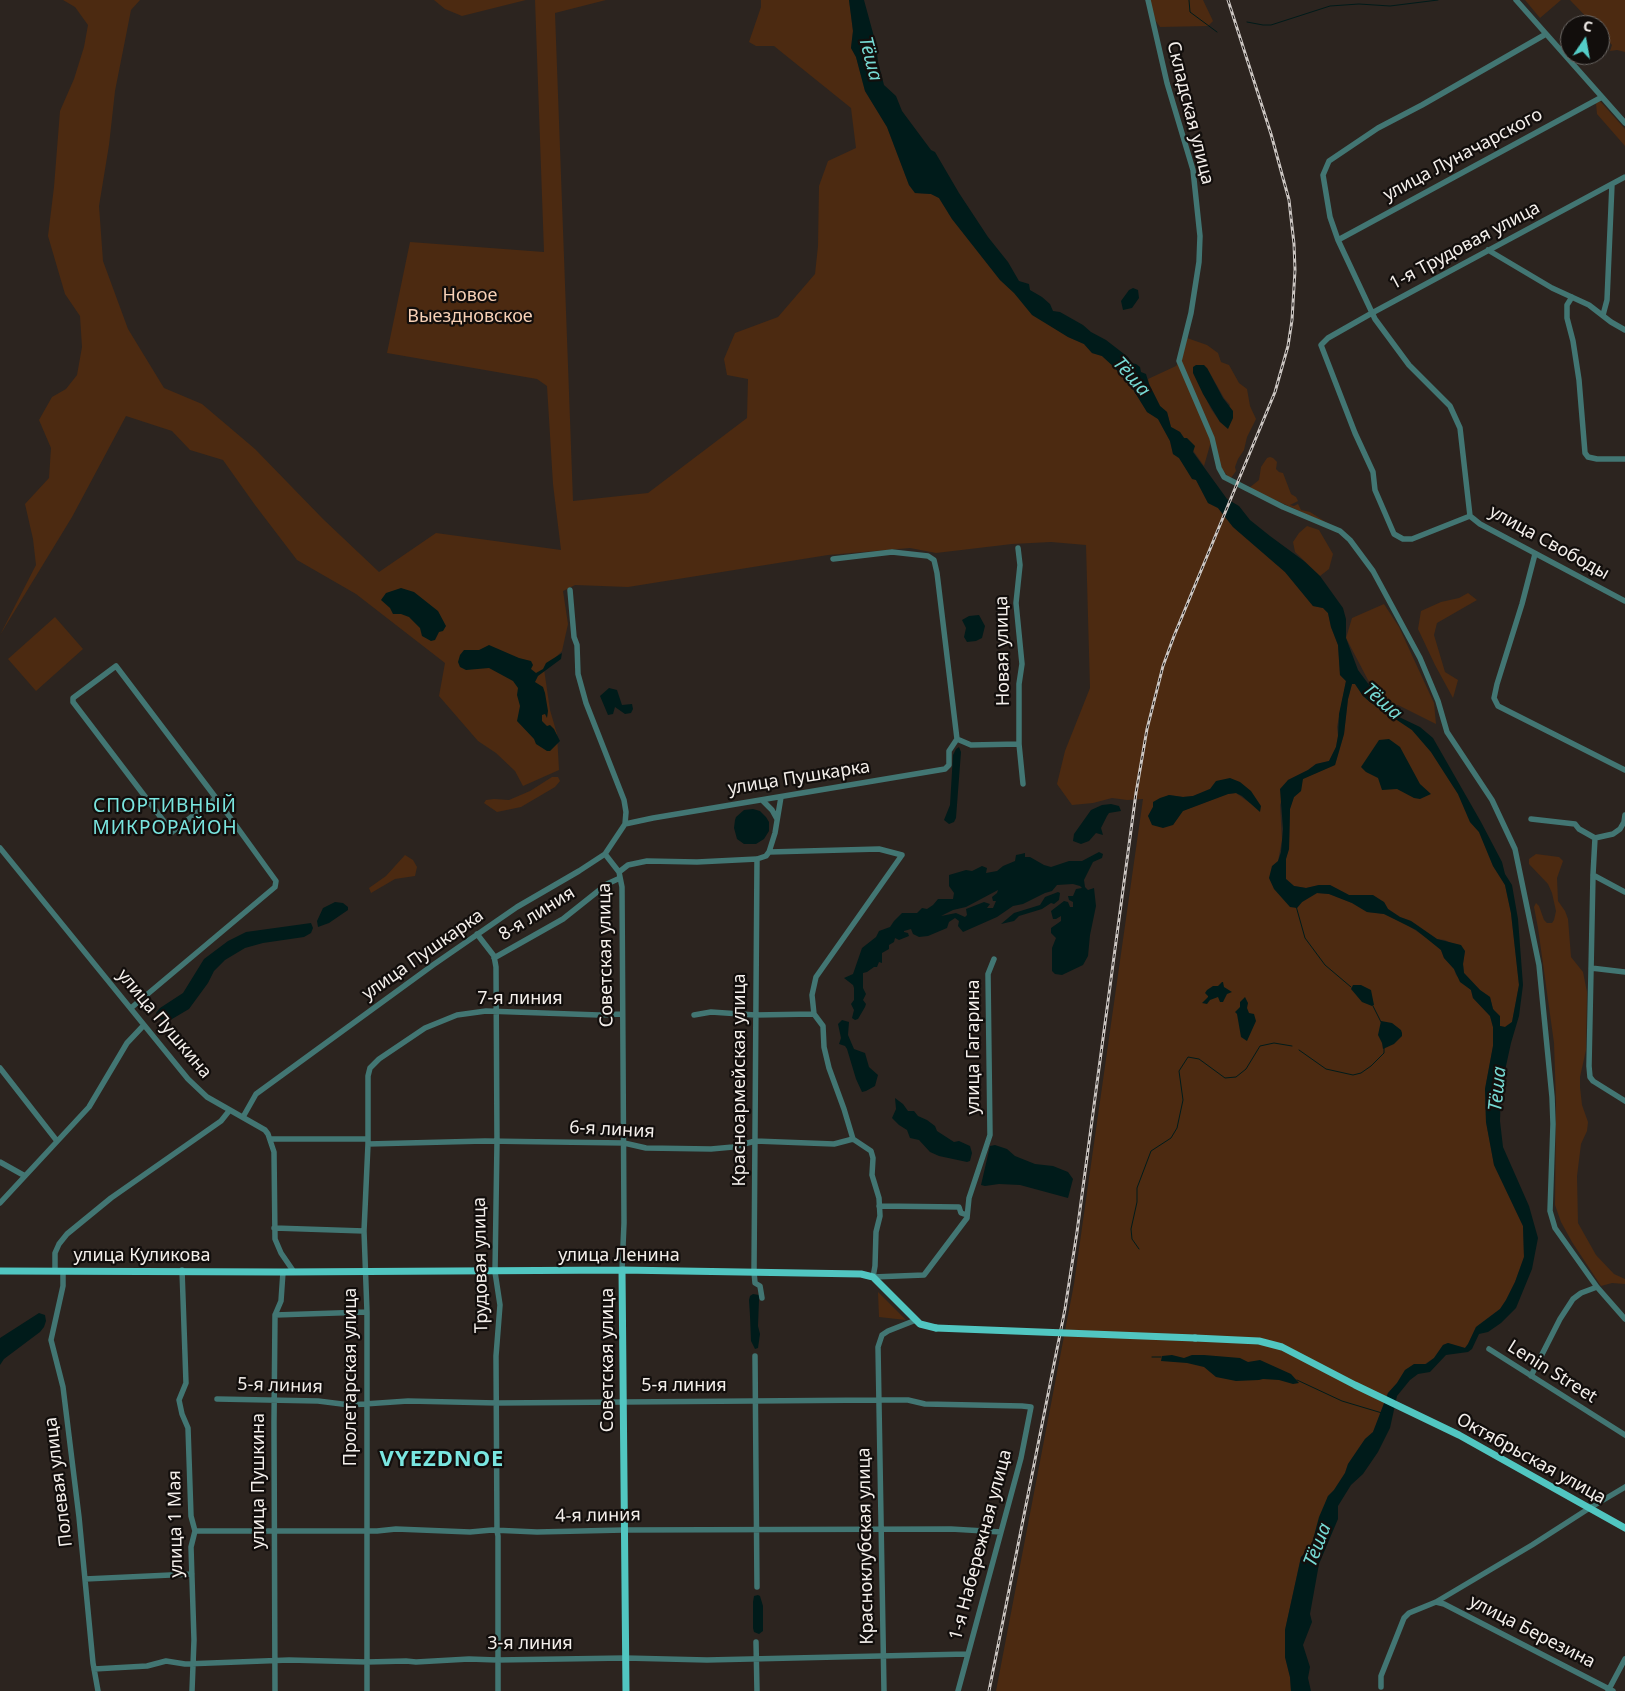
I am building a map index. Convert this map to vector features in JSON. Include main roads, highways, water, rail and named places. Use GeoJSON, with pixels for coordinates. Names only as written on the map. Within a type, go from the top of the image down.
{"type":"FeatureCollection","features":[{"type":"Feature","properties":{"kind":"main road","name":"улица Куликова"},"geometry":{"type":"LineString","coordinates":[[0,1270],[294,1272]]}},
{"type":"Feature","properties":{"kind":"main road","name":"улица Ленина"},"geometry":{"type":"LineString","coordinates":[[294,1272],[622,1270],[861,1274],[873,1277],[916,1320]]}},
{"type":"Feature","properties":{"kind":"main road","name":"Советская улица"},"geometry":{"type":"LineString","coordinates":[[622,1270],[626,1691]]}},
{"type":"Feature","properties":{"kind":"main road","name":"Октябрьская улица"},"geometry":{"type":"LineString","coordinates":[[916,1320],[920,1324],[936,1328],[1259,1341],[1282,1347],[1466,1439],[1625,1528]]}},
{"type":"Feature","properties":{"kind":"water"},"geometry":{"type":"Polygon","coordinates":[[[849,0],[864,0],[876,44],[884,85],[896,96],[902,111],[931,150],[935,152],[959,193],[988,237],[1008,262],[1019,281],[1029,284],[1030,290],[1050,304],[1053,311],[1060,312],[1083,325],[1128,357],[1131,363],[1140,367],[1141,372],[1146,374],[1160,406],[1167,412],[1171,427],[1180,432],[1184,438],[1187,438],[1195,446],[1193,452],[1227,499],[1239,506],[1250,520],[1304,561],[1320,576],[1343,608],[1346,619],[1346,638],[1358,670],[1387,709],[1420,727],[1433,738],[1481,822],[1512,885],[1518,919],[1523,985],[1519,1016],[1501,1089],[1500,1121],[1503,1147],[1529,1206],[1538,1238],[1532,1269],[1516,1308],[1501,1323],[1488,1332],[1479,1334],[1472,1349],[1468,1352],[1446,1355],[1430,1372],[1418,1374],[1410,1380],[1397,1396],[1390,1428],[1378,1452],[1363,1474],[1351,1485],[1338,1506],[1338,1519],[1319,1564],[1310,1614],[1312,1622],[1303,1645],[1310,1667],[1308,1678],[1311,1691],[1291,1691],[1285,1657],[1285,1630],[1301,1557],[1311,1547],[1319,1517],[1328,1496],[1334,1490],[1345,1473],[1348,1464],[1365,1439],[1373,1432],[1388,1393],[1405,1370],[1414,1364],[1426,1364],[1434,1358],[1443,1345],[1448,1343],[1465,1348],[1476,1327],[1500,1309],[1506,1300],[1524,1257],[1523,1226],[1494,1165],[1486,1122],[1485,1089],[1493,1046],[1493,1027],[1490,1016],[1473,998],[1471,990],[1460,982],[1454,969],[1444,958],[1441,950],[1416,930],[1384,914],[1367,912],[1352,903],[1329,894],[1317,893],[1302,902],[1297,908],[1290,907],[1274,889],[1269,878],[1272,866],[1278,861],[1281,852],[1283,829],[1280,789],[1288,780],[1316,764],[1329,761],[1336,747],[1339,714],[1346,681],[1340,675],[1338,645],[1328,613],[1323,608],[1313,606],[1285,572],[1233,527],[1218,508],[1208,503],[1196,480],[1192,479],[1179,458],[1173,454],[1170,441],[1158,419],[1147,412],[1131,386],[1114,367],[1102,356],[1092,353],[1084,344],[1068,337],[1032,315],[1014,293],[1000,280],[952,219],[939,198],[931,194],[915,193],[909,185],[887,127],[865,91],[856,57],[851,48],[853,31],[849,0]],[[1352,684],[1348,699],[1344,734],[1335,765],[1303,779],[1301,791],[1294,797],[1290,809],[1286,879],[1294,886],[1306,888],[1330,885],[1349,895],[1373,895],[1384,902],[1388,909],[1400,917],[1411,921],[1437,939],[1461,945],[1465,951],[1464,973],[1480,990],[1490,997],[1493,1009],[1500,1016],[1500,1026],[1505,1027],[1512,1022],[1519,985],[1511,913],[1505,885],[1493,866],[1479,832],[1470,822],[1458,794],[1431,752],[1412,730],[1370,702],[1363,696],[1355,684],[1352,684]]]}},
{"type":"Feature","properties":{"kind":"water"},"geometry":{"type":"Polygon","coordinates":[[[1133,288],[1138,290],[1139,298],[1132,308],[1123,310],[1121,301],[1129,290],[1133,288]]]}},
{"type":"Feature","properties":{"kind":"water"},"geometry":{"type":"Polygon","coordinates":[[[1204,365],[1207,368],[1223,398],[1233,411],[1233,418],[1228,429],[1220,422],[1203,394],[1193,373],[1193,367],[1204,365]]]}},
{"type":"Feature","properties":{"kind":"water"},"geometry":{"type":"Polygon","coordinates":[[[401,588],[414,592],[438,611],[446,626],[443,631],[439,632],[435,640],[431,641],[422,636],[420,628],[409,617],[393,614],[390,608],[381,600],[386,593],[401,588]]]}},
{"type":"Feature","properties":{"kind":"water"},"geometry":{"type":"Polygon","coordinates":[[[979,615],[985,626],[982,638],[967,642],[964,637],[966,628],[962,620],[969,616],[979,615]]]}},
{"type":"Feature","properties":{"kind":"water"},"geometry":{"type":"Polygon","coordinates":[[[489,645],[531,661],[533,665],[531,669],[536,673],[543,669],[546,663],[562,653],[561,659],[538,676],[535,682],[543,687],[545,693],[548,711],[547,718],[545,714],[542,715],[542,721],[554,729],[560,741],[550,751],[536,744],[534,739],[517,721],[520,706],[517,695],[518,688],[513,681],[489,668],[466,670],[460,667],[458,662],[464,650],[479,650],[489,645]]]}},
{"type":"Feature","properties":{"kind":"water"},"geometry":{"type":"Polygon","coordinates":[[[609,688],[617,690],[622,705],[632,704],[633,709],[631,713],[625,714],[615,707],[613,714],[608,715],[600,696],[609,688]]]}},
{"type":"Feature","properties":{"kind":"water"},"geometry":{"type":"Polygon","coordinates":[[[1389,739],[1400,747],[1420,784],[1431,794],[1420,799],[1397,789],[1382,790],[1378,778],[1361,767],[1379,740],[1389,739]]]}},
{"type":"Feature","properties":{"kind":"water"},"geometry":{"type":"Polygon","coordinates":[[[959,747],[961,752],[956,818],[954,822],[949,824],[944,820],[950,805],[953,755],[959,747]]]}},
{"type":"Feature","properties":{"kind":"water"},"geometry":{"type":"Polygon","coordinates":[[[1230,778],[1240,782],[1251,791],[1261,806],[1260,812],[1236,793],[1228,794],[1183,811],[1173,825],[1163,828],[1152,825],[1148,816],[1153,807],[1153,802],[1169,795],[1193,796],[1210,789],[1216,781],[1230,778]]]}},
{"type":"Feature","properties":{"kind":"water"},"geometry":{"type":"Polygon","coordinates":[[[1111,804],[1119,806],[1121,811],[1109,813],[1101,828],[1103,835],[1096,833],[1089,841],[1081,844],[1073,841],[1074,834],[1091,810],[1102,805],[1111,804]]]}},
{"type":"Feature","properties":{"kind":"water"},"geometry":{"type":"Polygon","coordinates":[[[753,809],[760,811],[766,817],[769,822],[769,831],[764,839],[756,844],[744,844],[737,839],[734,828],[735,820],[744,810],[753,809]]]}},
{"type":"Feature","properties":{"kind":"water"},"geometry":{"type":"Polygon","coordinates":[[[1099,852],[1103,854],[1102,858],[1093,862],[1084,880],[1085,887],[1088,890],[1094,888],[1096,906],[1088,956],[1083,965],[1062,975],[1055,974],[1052,971],[1052,948],[1056,938],[1051,933],[1051,928],[1061,921],[1061,916],[1053,919],[1051,911],[1064,901],[1068,902],[1070,907],[1073,907],[1073,902],[1069,900],[1068,896],[1073,896],[1076,889],[1082,888],[1073,884],[1057,885],[1052,891],[1023,904],[1013,906],[997,917],[963,932],[958,926],[959,921],[955,918],[949,922],[947,928],[928,936],[919,937],[913,934],[911,929],[904,931],[909,936],[899,940],[895,938],[894,942],[889,945],[889,949],[882,953],[882,963],[879,962],[877,967],[863,973],[863,988],[866,994],[863,1000],[866,1004],[858,1019],[852,1018],[854,1010],[851,1004],[854,1000],[854,988],[844,978],[853,974],[862,948],[876,937],[879,931],[890,927],[902,913],[917,913],[922,908],[927,909],[933,905],[938,899],[953,899],[954,893],[949,886],[949,875],[966,870],[972,871],[982,866],[987,868],[986,873],[997,871],[1015,861],[1016,855],[1025,853],[1025,857],[1030,857],[1051,867],[1069,861],[1082,861],[1099,852]],[[998,890],[966,907],[953,910],[941,916],[956,913],[965,917],[967,915],[966,909],[984,902],[990,904],[987,908],[993,908],[996,901],[993,901],[992,897],[998,890]]]}},
{"type":"Feature","properties":{"kind":"water"},"geometry":{"type":"Polygon","coordinates":[[[1060,893],[1059,900],[1054,904],[1051,903],[1042,909],[1019,916],[1014,921],[1001,924],[1014,913],[1040,905],[1045,897],[1060,893]]]}},
{"type":"Feature","properties":{"kind":"water"},"geometry":{"type":"Polygon","coordinates":[[[335,902],[343,903],[348,907],[348,910],[329,923],[318,927],[317,921],[323,908],[335,902]]]}},
{"type":"Feature","properties":{"kind":"water"},"geometry":{"type":"Polygon","coordinates":[[[311,923],[313,928],[311,933],[304,937],[263,943],[245,948],[225,960],[214,971],[208,983],[189,1009],[167,1022],[158,1018],[156,1013],[160,1008],[183,993],[204,959],[228,941],[246,932],[311,923]]]}},
{"type":"Feature","properties":{"kind":"water"},"geometry":{"type":"Polygon","coordinates":[[[1222,982],[1224,987],[1232,992],[1227,994],[1223,1002],[1220,1002],[1218,997],[1210,1000],[1207,1004],[1202,1003],[1208,997],[1205,993],[1207,990],[1213,986],[1218,986],[1222,982]]]}},
{"type":"Feature","properties":{"kind":"water"},"geometry":{"type":"Polygon","coordinates":[[[1353,985],[1361,985],[1371,990],[1374,1005],[1362,1002],[1351,989],[1353,985]]]}},
{"type":"Feature","properties":{"kind":"water"},"geometry":{"type":"Polygon","coordinates":[[[1245,997],[1249,1013],[1254,1014],[1256,1021],[1247,1041],[1241,1037],[1235,1012],[1245,997]]]}},
{"type":"Feature","properties":{"kind":"water"},"geometry":{"type":"Polygon","coordinates":[[[842,1020],[849,1022],[848,1035],[854,1049],[865,1053],[869,1067],[878,1075],[875,1086],[866,1091],[862,1092],[856,1079],[847,1049],[839,1044],[841,1038],[838,1024],[842,1020]]]}},
{"type":"Feature","properties":{"kind":"water"},"geometry":{"type":"Polygon","coordinates":[[[1381,1021],[1392,1023],[1402,1033],[1402,1036],[1394,1044],[1383,1049],[1378,1035],[1381,1021]]]}},
{"type":"Feature","properties":{"kind":"water"},"geometry":{"type":"Polygon","coordinates":[[[895,1098],[908,1111],[914,1111],[918,1116],[935,1126],[937,1131],[954,1142],[959,1141],[970,1146],[972,1153],[970,1161],[939,1156],[930,1152],[919,1140],[910,1138],[907,1130],[892,1118],[896,1109],[895,1098]]]}},
{"type":"Feature","properties":{"kind":"water"},"geometry":{"type":"Polygon","coordinates":[[[995,1145],[1007,1149],[1015,1156],[1035,1164],[1053,1166],[1068,1172],[1073,1179],[1068,1198],[1020,1185],[981,1185],[990,1146],[995,1145]]]}},
{"type":"Feature","properties":{"kind":"water"},"geometry":{"type":"Polygon","coordinates":[[[753,1294],[759,1295],[758,1326],[760,1334],[758,1348],[755,1349],[751,1341],[749,1300],[753,1294]]]}},
{"type":"Feature","properties":{"kind":"water"},"geometry":{"type":"Polygon","coordinates":[[[39,1313],[45,1315],[44,1327],[4,1359],[0,1365],[0,1338],[39,1313]]]}},
{"type":"Feature","properties":{"kind":"water"},"geometry":{"type":"Polygon","coordinates":[[[1172,1355],[1184,1358],[1192,1355],[1204,1355],[1240,1358],[1248,1362],[1260,1360],[1291,1374],[1299,1383],[1293,1384],[1279,1380],[1263,1379],[1236,1381],[1216,1377],[1204,1367],[1187,1363],[1161,1361],[1162,1356],[1172,1355]]]}},
{"type":"Feature","properties":{"kind":"water"},"geometry":{"type":"Polygon","coordinates":[[[758,1595],[763,1606],[763,1631],[759,1634],[754,1632],[753,1628],[753,1602],[754,1596],[758,1595]]]}},
{"type":"Feature","properties":{"kind":"waterway"},"geometry":{"type":"LineString","coordinates":[[1189,0],[1190,12],[1217,32]]}},
{"type":"Feature","properties":{"kind":"waterway"},"geometry":{"type":"LineString","coordinates":[[1247,22],[1271,25],[1330,6],[1359,4],[1390,6],[1438,0]]}},
{"type":"Feature","properties":{"kind":"waterway"},"geometry":{"type":"LineString","coordinates":[[1296,906],[1305,938],[1325,965],[1351,987]]}},
{"type":"Feature","properties":{"kind":"waterway"},"geometry":{"type":"LineString","coordinates":[[1373,1006],[1381,1022]]}},
{"type":"Feature","properties":{"kind":"waterway"},"geometry":{"type":"LineString","coordinates":[[1139,1249],[1132,1239],[1131,1229],[1137,1202],[1137,1188],[1151,1151],[1171,1138],[1177,1128],[1183,1100],[1179,1071],[1188,1057],[1199,1059],[1225,1078],[1236,1077],[1246,1069],[1260,1046],[1274,1043],[1292,1046]]}},
{"type":"Feature","properties":{"kind":"waterway"},"geometry":{"type":"LineString","coordinates":[[1299,1050],[1326,1069],[1353,1075],[1361,1073],[1371,1066],[1384,1053],[1384,1048]]}},
{"type":"Feature","properties":{"kind":"waterway","name":"Тёша"},"geometry":{"type":"LineString","coordinates":[[1152,1357],[1161,1357]]}},
{"type":"Feature","properties":{"kind":"waterway","name":"Тёша"},"geometry":{"type":"LineString","coordinates":[[1297,1380],[1342,1401],[1382,1413]]}},
{"type":"Feature","properties":{"kind":"railway"},"geometry":{"type":"LineString","coordinates":[[989,1691],[1065,1309],[1136,793],[1147,729],[1163,666],[1174,636],[1275,392],[1288,346],[1292,320],[1295,270],[1289,200],[1271,134],[1228,0]]}},
{"type":"Feature","properties":{"kind":"district","name":"СПОРТИВНЫЙ МИКРОРАЙОН"},"geometry":{"type":"Point","coordinates":[165,818]}},
{"type":"Feature","properties":{"kind":"district","name":"VYEZDNOE"},"geometry":{"type":"Point","coordinates":[442,1460]}},
{"type":"Feature","properties":{"kind":"park label","name":"Новое Выездновское"},"geometry":{"type":"Point","coordinates":[470,306]}}]}
